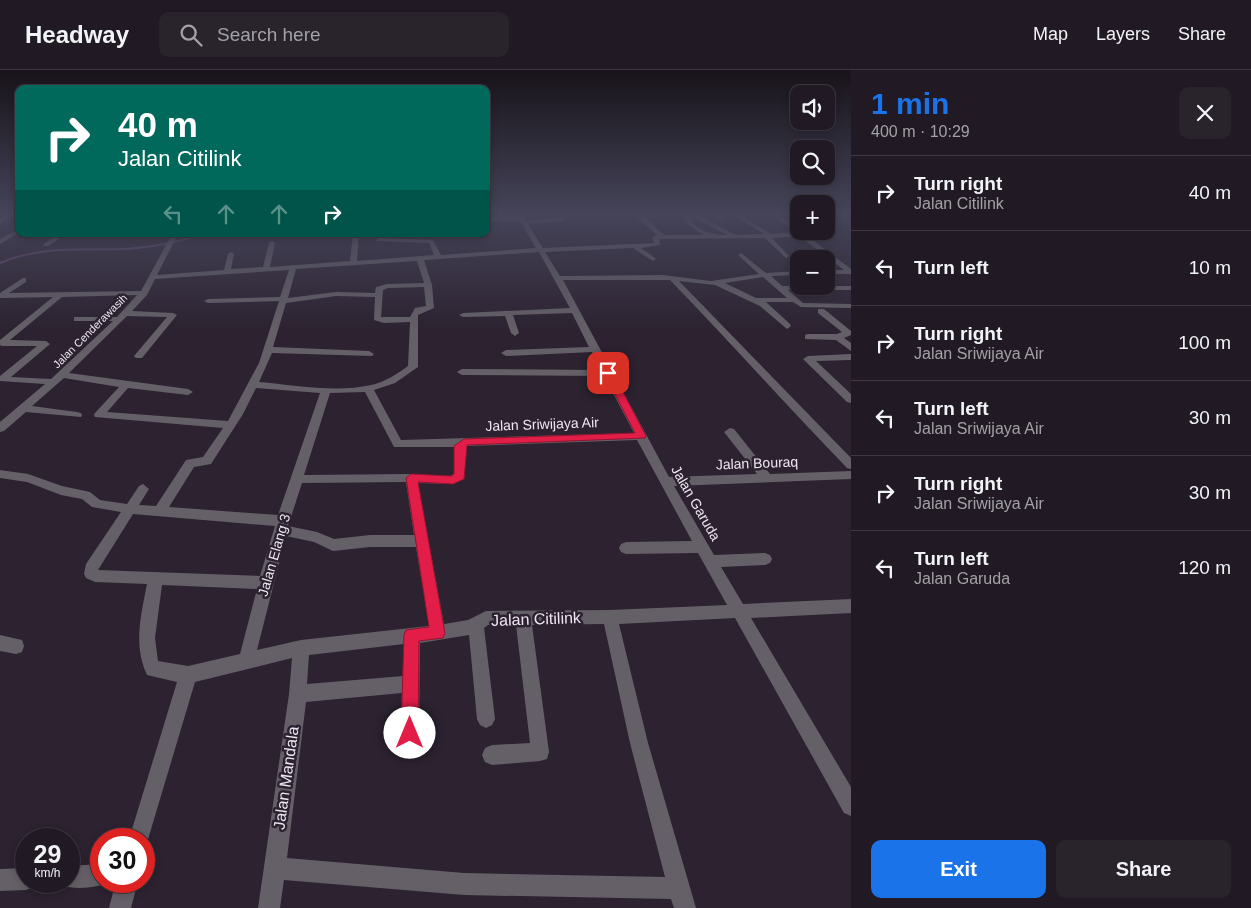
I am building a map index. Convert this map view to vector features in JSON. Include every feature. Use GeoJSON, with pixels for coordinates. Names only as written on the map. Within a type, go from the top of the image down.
{"type":"FeatureCollection","features":[{"type":"Feature","properties":{"kind":"street","name":"Jalan Cenderawasih"},"geometry":{"type":"LineString","coordinates":[[0,428],[54,382],[123,316],[144,293],[166,252]]}},
{"type":"Feature","properties":{"kind":"street"},"geometry":{"type":"LineString","coordinates":[[266,269],[270,252]]}},
{"type":"Feature","properties":{"kind":"street"},"geometry":{"type":"LineString","coordinates":[[353,263],[354,252]]}},
{"type":"Feature","properties":{"kind":"street"},"geometry":{"type":"LineString","coordinates":[[436,252],[439,258]]}},
{"type":"Feature","properties":{"kind":"street"},"geometry":{"type":"LineString","coordinates":[[154,277],[514,252]]}},
{"type":"Feature","properties":{"kind":"street","name":"Jalan Garuda"},"geometry":{"type":"LineString","coordinates":[[542,252],[576,310],[665,482],[845,787],[851,806]]}},
{"type":"Feature","properties":{"kind":"street"},"geometry":{"type":"LineString","coordinates":[[643,252],[653,259]]}},
{"type":"Feature","properties":{"kind":"street"},"geometry":{"type":"LineString","coordinates":[[783,252],[786,256]]}},
{"type":"Feature","properties":{"kind":"street"},"geometry":{"type":"LineString","coordinates":[[823,252],[851,272]]}},
{"type":"Feature","properties":{"kind":"street"},"geometry":{"type":"LineString","coordinates":[[227,272],[231,254]]}},
{"type":"Feature","properties":{"kind":"street"},"geometry":{"type":"LineString","coordinates":[[741,255],[794,300],[806,306],[851,306]]}},
{"type":"Feature","properties":{"kind":"street"},"geometry":{"type":"LineString","coordinates":[[252,385],[326,390],[369,390],[383,386],[413,367],[412,319],[415,311],[430,308],[428,285],[420,259]]}},
{"type":"Feature","properties":{"kind":"street"},"geometry":{"type":"LineString","coordinates":[[160,511],[190,463],[206,462],[231,425],[270,350],[293,268]]}},
{"type":"Feature","properties":{"kind":"street"},"geometry":{"type":"LineString","coordinates":[[835,272],[851,272]]}},
{"type":"Feature","properties":{"kind":"street"},"geometry":{"type":"LineString","coordinates":[[558,278],[672,278],[721,282],[790,274]]}},
{"type":"Feature","properties":{"kind":"street"},"geometry":{"type":"LineString","coordinates":[[704,275],[718,275],[721,282],[763,304],[787,326]]}},
{"type":"Feature","properties":{"kind":"street"},"geometry":{"type":"LineString","coordinates":[[672,278],[745,352],[795,408],[851,465]]}},
{"type":"Feature","properties":{"kind":"street"},"geometry":{"type":"LineString","coordinates":[[1,296],[22,280]]}},
{"type":"Feature","properties":{"kind":"street"},"geometry":{"type":"LineString","coordinates":[[412,319],[378,319],[376,316],[380,288],[428,285]]}},
{"type":"Feature","properties":{"kind":"street"},"geometry":{"type":"LineString","coordinates":[[780,288],[851,288]]}},
{"type":"Feature","properties":{"kind":"street"},"geometry":{"type":"LineString","coordinates":[[1,296],[144,293]]}},
{"type":"Feature","properties":{"kind":"street"},"geometry":{"type":"LineString","coordinates":[[208,301],[283,300],[336,294],[378,295]]}},
{"type":"Feature","properties":{"kind":"street"},"geometry":{"type":"LineString","coordinates":[[2,343],[60,295]]}},
{"type":"Feature","properties":{"kind":"street"},"geometry":{"type":"LineString","coordinates":[[754,300],[794,300]]}},
{"type":"Feature","properties":{"kind":"street"},"geometry":{"type":"LineString","coordinates":[[463,315],[576,310]]}},
{"type":"Feature","properties":{"kind":"street"},"geometry":{"type":"LineString","coordinates":[[808,337],[838,337],[848,333],[821,312]]}},
{"type":"Feature","properties":{"kind":"street"},"geometry":{"type":"LineString","coordinates":[[508,313],[515,333]]}},
{"type":"Feature","properties":{"kind":"street"},"geometry":{"type":"LineString","coordinates":[[77,319],[173,315],[139,356]]}},
{"type":"Feature","properties":{"kind":"street"},"geometry":{"type":"LineString","coordinates":[[838,337],[851,348]]}},
{"type":"Feature","properties":{"kind":"street"},"geometry":{"type":"LineString","coordinates":[[1,379],[46,344],[2,343]]}},
{"type":"Feature","properties":{"kind":"street"},"geometry":{"type":"LineString","coordinates":[[506,353],[596,349]]}},
{"type":"Feature","properties":{"kind":"street"},"geometry":{"type":"LineString","coordinates":[[270,350],[369,354]]}},
{"type":"Feature","properties":{"kind":"street"},"geometry":{"type":"LineString","coordinates":[[851,357],[808,359],[851,400]]}},
{"type":"Feature","properties":{"kind":"street"},"geometry":{"type":"LineString","coordinates":[[462,372],[608,373]]}},
{"type":"Feature","properties":{"kind":"street"},"geometry":{"type":"LineString","coordinates":[[62,374],[126,385],[188,392]]}},
{"type":"Feature","properties":{"kind":"street"},"geometry":{"type":"LineString","coordinates":[[1,379],[54,382]]}},
{"type":"Feature","properties":{"kind":"street"},"geometry":{"type":"LineString","coordinates":[[126,385],[100,414],[231,425]]}},
{"type":"Feature","properties":{"kind":"street","name":"Jalan Elang 3"},"geometry":{"type":"LineString","coordinates":[[247,662],[252,632],[265,584],[326,390]]}},
{"type":"Feature","properties":{"kind":"street","name":"Jalan Sriwijaya Air"},"geometry":{"type":"LineString","coordinates":[[369,390],[389,426],[395,442],[398,444],[460,444],[641,436]]}},
{"type":"Feature","properties":{"kind":"street"},"geometry":{"type":"LineString","coordinates":[[23,408],[77,415]]}},
{"type":"Feature","properties":{"kind":"street"},"geometry":{"type":"LineString","coordinates":[[730,432],[767,478]]}},
{"type":"Feature","properties":{"kind":"street"},"geometry":{"type":"LineString","coordinates":[[297,479],[411,478],[453,480],[460,476],[460,444]]}},
{"type":"Feature","properties":{"kind":"street"},"geometry":{"type":"LineString","coordinates":[[0,474],[28,478],[61,490],[86,495],[98,504],[282,526],[333,544],[370,541],[422,541]]}},
{"type":"Feature","properties":{"kind":"street","name":"Jalan Bouraq"},"geometry":{"type":"LineString","coordinates":[[665,482],[851,475]]}},
{"type":"Feature","properties":{"kind":"street"},"geometry":{"type":"LineString","coordinates":[[411,478],[438,633]]}},
{"type":"Feature","properties":{"kind":"street"},"geometry":{"type":"LineString","coordinates":[[143,489],[89,571],[95,576],[265,584]]}},
{"type":"Feature","properties":{"kind":"street"},"geometry":{"type":"LineString","coordinates":[[626,548],[703,547]]}},
{"type":"Feature","properties":{"kind":"street"},"geometry":{"type":"LineString","coordinates":[[711,561],[764,559]]}},
{"type":"Feature","properties":{"kind":"street","name":"Jalan Citilink"},"geometry":{"type":"LineString","coordinates":[[156,578],[147,644],[148,661],[153,669],[188,675],[301,648],[438,633],[476,625],[486,618],[610,617],[851,606]]}},
{"type":"Feature","properties":{"kind":"street"},"geometry":{"type":"LineString","coordinates":[[492,755],[540,752],[523,617]]}},
{"type":"Feature","properties":{"kind":"street"},"geometry":{"type":"LineString","coordinates":[[275,868],[464,884],[682,898],[639,743],[610,617]]}},
{"type":"Feature","properties":{"kind":"street"},"geometry":{"type":"LineString","coordinates":[[476,625],[486,719]]}},
{"type":"Feature","properties":{"kind":"street"},"geometry":{"type":"LineString","coordinates":[[410,733],[412,635]]}},
{"type":"Feature","properties":{"kind":"street","name":"Jalan Mandala"},"geometry":{"type":"LineString","coordinates":[[269,908],[298,694],[301,648]]}},
{"type":"Feature","properties":{"kind":"street"},"geometry":{"type":"LineString","coordinates":[[142,828],[188,675]]}},
{"type":"Feature","properties":{"kind":"street"},"geometry":{"type":"LineString","coordinates":[[298,694],[410,684]]}},
{"type":"Feature","properties":{"kind":"street"},"geometry":{"type":"LineString","coordinates":[[0,880],[15,879]]}},
{"type":"Feature","properties":{"kind":"street"},"geometry":{"type":"LineString","coordinates":[[120,908],[124,893]]}},
{"type":"Feature","properties":{"kind":"waterway"},"geometry":{"type":"LineString","coordinates":[[0,263],[39,252]]}},
{"type":"Feature","properties":{"kind":"route"},"geometry":{"type":"LineString","coordinates":[[410,733],[412,635],[438,633],[411,478],[453,480],[460,476],[460,444],[464,442],[641,436],[608,373]]}}]}
